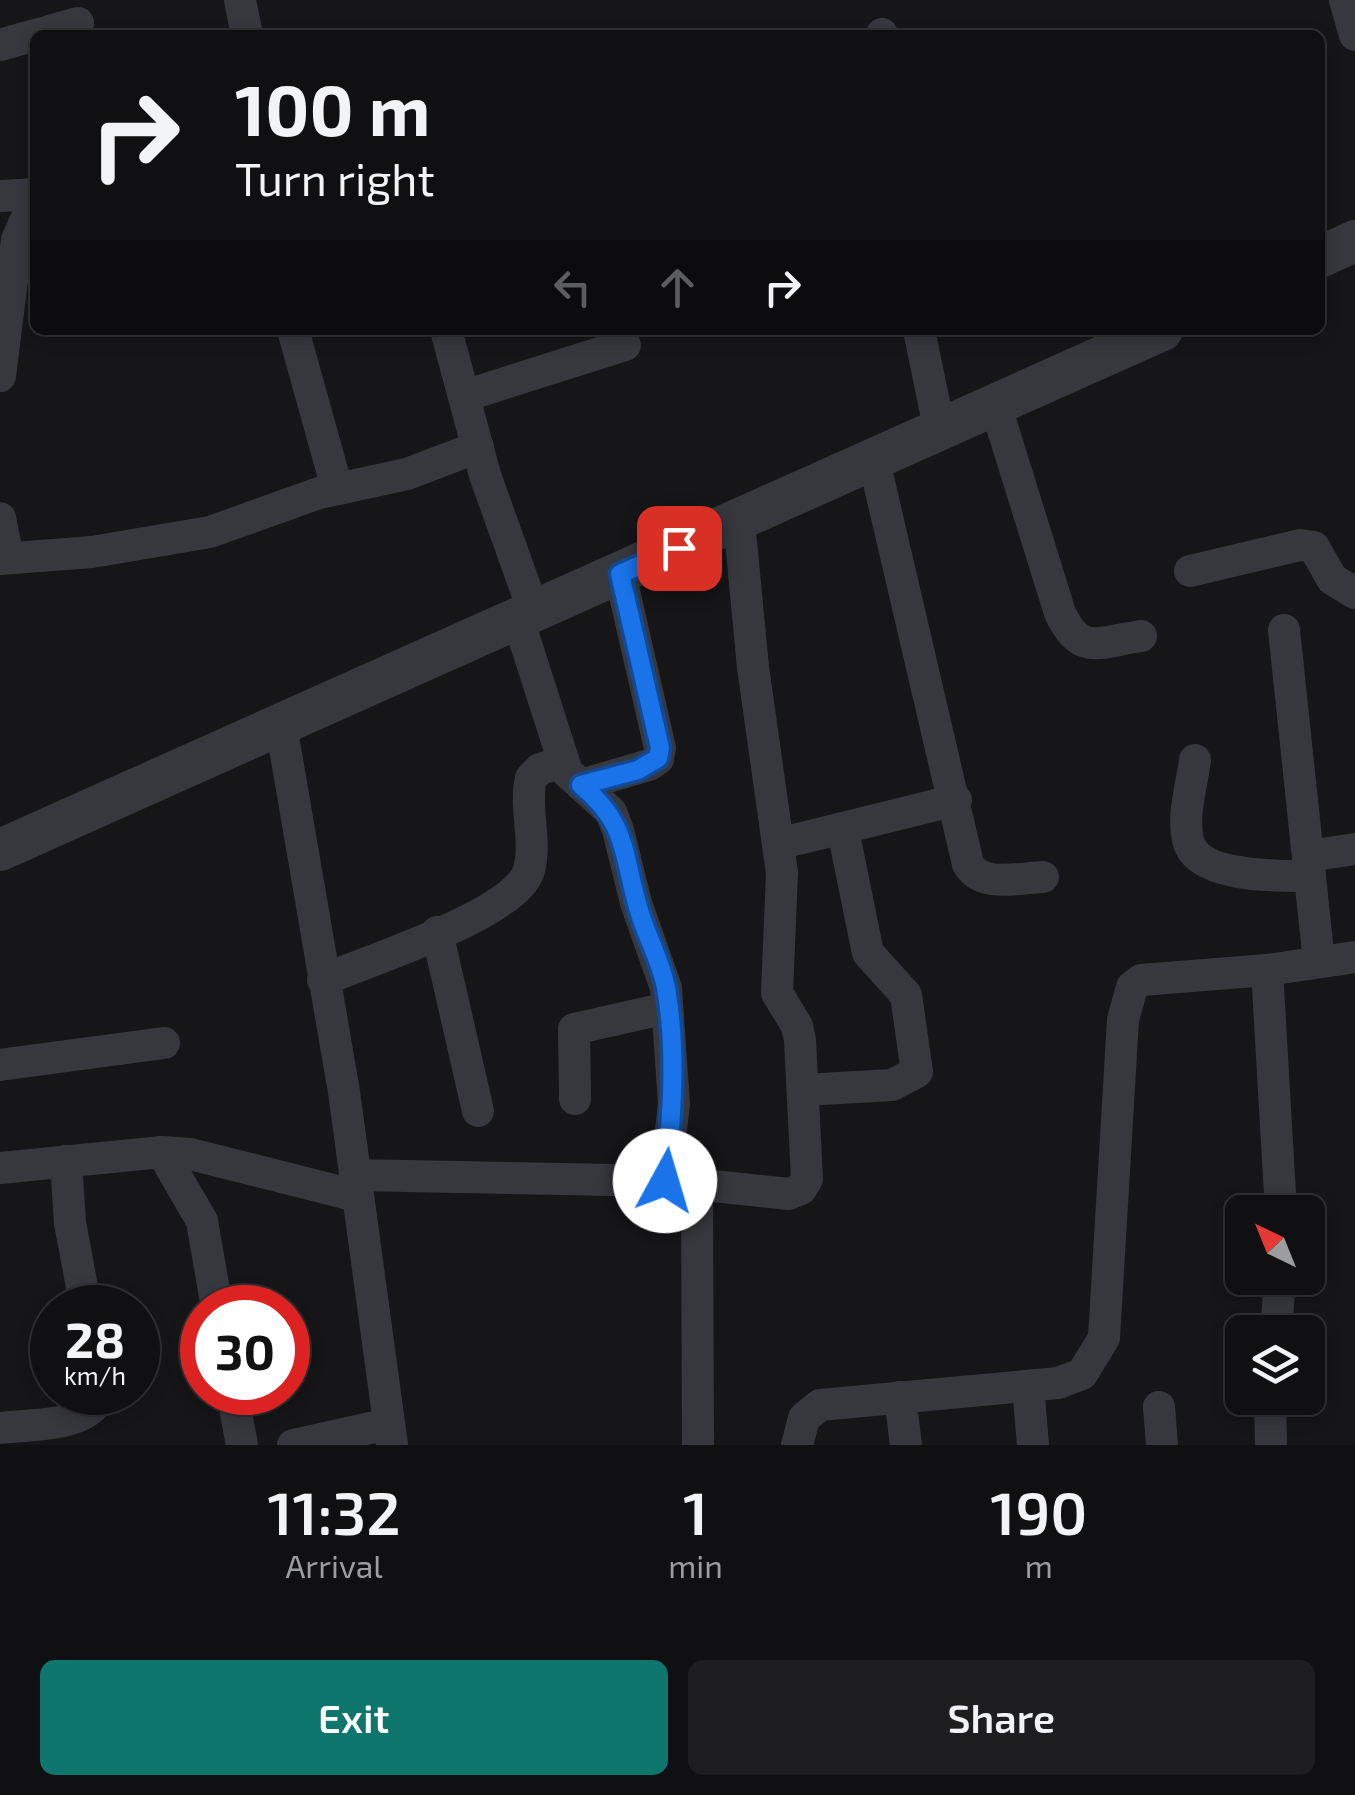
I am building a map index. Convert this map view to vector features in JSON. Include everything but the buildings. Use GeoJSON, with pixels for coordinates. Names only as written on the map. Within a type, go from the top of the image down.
{"type":"FeatureCollection","features":[{"type":"Feature","properties":{"kind":"street"},"geometry":{"type":"LineString","coordinates":[[240,0],[246,30]]}},
{"type":"Feature","properties":{"kind":"street"},"geometry":{"type":"LineString","coordinates":[[1345,0],[1355,34]]}},
{"type":"Feature","properties":{"kind":"street"},"geometry":{"type":"LineString","coordinates":[[54,30],[78,23]]}},
{"type":"Feature","properties":{"kind":"street"},"geometry":{"type":"LineString","coordinates":[[0,45],[30,37]]}},
{"type":"Feature","properties":{"kind":"street"},"geometry":{"type":"LineString","coordinates":[[0,196],[30,196]]}},
{"type":"Feature","properties":{"kind":"street"},"geometry":{"type":"LineString","coordinates":[[0,376],[16,240],[30,208]]}},
{"type":"Feature","properties":{"kind":"street"},"geometry":{"type":"LineString","coordinates":[[1325,255],[1355,241]]}},
{"type":"Feature","properties":{"kind":"street"},"geometry":{"type":"LineString","coordinates":[[295,335],[337,488]]}},
{"type":"Feature","properties":{"kind":"street"},"geometry":{"type":"LineString","coordinates":[[447,335],[572,774],[610,812],[618,830],[644,928],[666,988],[698,1445]]}},
{"type":"Feature","properties":{"kind":"street"},"geometry":{"type":"LineString","coordinates":[[920,335],[940,432]]}},
{"type":"Feature","properties":{"kind":"street"},"geometry":{"type":"LineString","coordinates":[[0,850],[1151,335]]}},
{"type":"Feature","properties":{"kind":"street"},"geometry":{"type":"LineString","coordinates":[[464,396],[625,345]]}},
{"type":"Feature","properties":{"kind":"street"},"geometry":{"type":"LineString","coordinates":[[996,407],[1060,612],[1073,638],[1083,644],[1141,636]]}},
{"type":"Feature","properties":{"kind":"street"},"geometry":{"type":"LineString","coordinates":[[0,518],[4,559],[92,552],[210,532],[337,488],[406,474],[478,448]]}},
{"type":"Feature","properties":{"kind":"street"},"geometry":{"type":"LineString","coordinates":[[874,461],[974,875],[984,879],[1043,877]]}},
{"type":"Feature","properties":{"kind":"street"},"geometry":{"type":"LineString","coordinates":[[0,1168],[162,1152],[356,1186],[681,1183],[789,1194],[801,1189],[810,1164],[804,1090],[798,1026],[778,992],[776,975],[783,900],[739,521]]}},
{"type":"Feature","properties":{"kind":"street"},"geometry":{"type":"LineString","coordinates":[[1190,571],[1300,545],[1314,547],[1332,580],[1355,593]]}},
{"type":"Feature","properties":{"kind":"street"},"geometry":{"type":"LineString","coordinates":[[323,980],[496,905],[524,883],[532,848],[531,778],[540,769],[572,774],[649,766],[658,758],[660,748],[620,574]]}},
{"type":"Feature","properties":{"kind":"street"},"geometry":{"type":"LineString","coordinates":[[1284,630],[1319,962]]}},
{"type":"Feature","properties":{"kind":"street"},"geometry":{"type":"LineString","coordinates":[[280,725],[356,1186],[390,1435],[294,1445]]}},
{"type":"Feature","properties":{"kind":"street"},"geometry":{"type":"LineString","coordinates":[[1194,760],[1187,838],[1196,857],[1215,867],[1309,866],[1355,849]]}},
{"type":"Feature","properties":{"kind":"street"},"geometry":{"type":"LineString","coordinates":[[778,844],[956,800]]}},
{"type":"Feature","properties":{"kind":"street"},"geometry":{"type":"LineString","coordinates":[[804,1090],[892,1085],[917,1072],[906,995],[868,952],[843,830]]}},
{"type":"Feature","properties":{"kind":"street"},"geometry":{"type":"LineString","coordinates":[[437,932],[478,1111]]}},
{"type":"Feature","properties":{"kind":"street"},"geometry":{"type":"LineString","coordinates":[[796,1445],[804,1418],[820,1405],[1058,1383],[1082,1374],[1093,1362],[1104,1338],[1123,1020],[1132,987],[1140,980],[1268,970],[1355,957]]}},
{"type":"Feature","properties":{"kind":"street"},"geometry":{"type":"LineString","coordinates":[[1268,970],[1280,1195]]}},
{"type":"Feature","properties":{"kind":"street"},"geometry":{"type":"LineString","coordinates":[[575,1099],[574,1029],[667,1008]]}},
{"type":"Feature","properties":{"kind":"street"},"geometry":{"type":"LineString","coordinates":[[0,1065],[164,1043]]}},
{"type":"Feature","properties":{"kind":"street"},"geometry":{"type":"LineString","coordinates":[[162,1152],[202,1221],[214,1285]]}},
{"type":"Feature","properties":{"kind":"street"},"geometry":{"type":"LineString","coordinates":[[66,1160],[70,1223],[82,1285]]}},
{"type":"Feature","properties":{"kind":"street"},"geometry":{"type":"LineString","coordinates":[[1028,1386],[1033,1445]]}},
{"type":"Feature","properties":{"kind":"street"},"geometry":{"type":"LineString","coordinates":[[900,1397],[906,1445]]}},
{"type":"Feature","properties":{"kind":"street"},"geometry":{"type":"LineString","coordinates":[[1160,1406],[1162,1445]]}},
{"type":"Feature","properties":{"kind":"street"},"geometry":{"type":"LineString","coordinates":[[0,1428],[83,1415]]}},
{"type":"Feature","properties":{"kind":"street"},"geometry":{"type":"LineString","coordinates":[[236,1415],[242,1445]]}},
{"type":"Feature","properties":{"kind":"street"},"geometry":{"type":"LineString","coordinates":[[1270,1415],[1271,1445]]}},
{"type":"Feature","properties":{"kind":"route"},"geometry":{"type":"LineString","coordinates":[[665,1181],[674,1104],[666,988],[636,903],[618,830],[610,812],[581,785],[638,770],[658,758],[660,748],[620,574],[679,548]]}}]}
